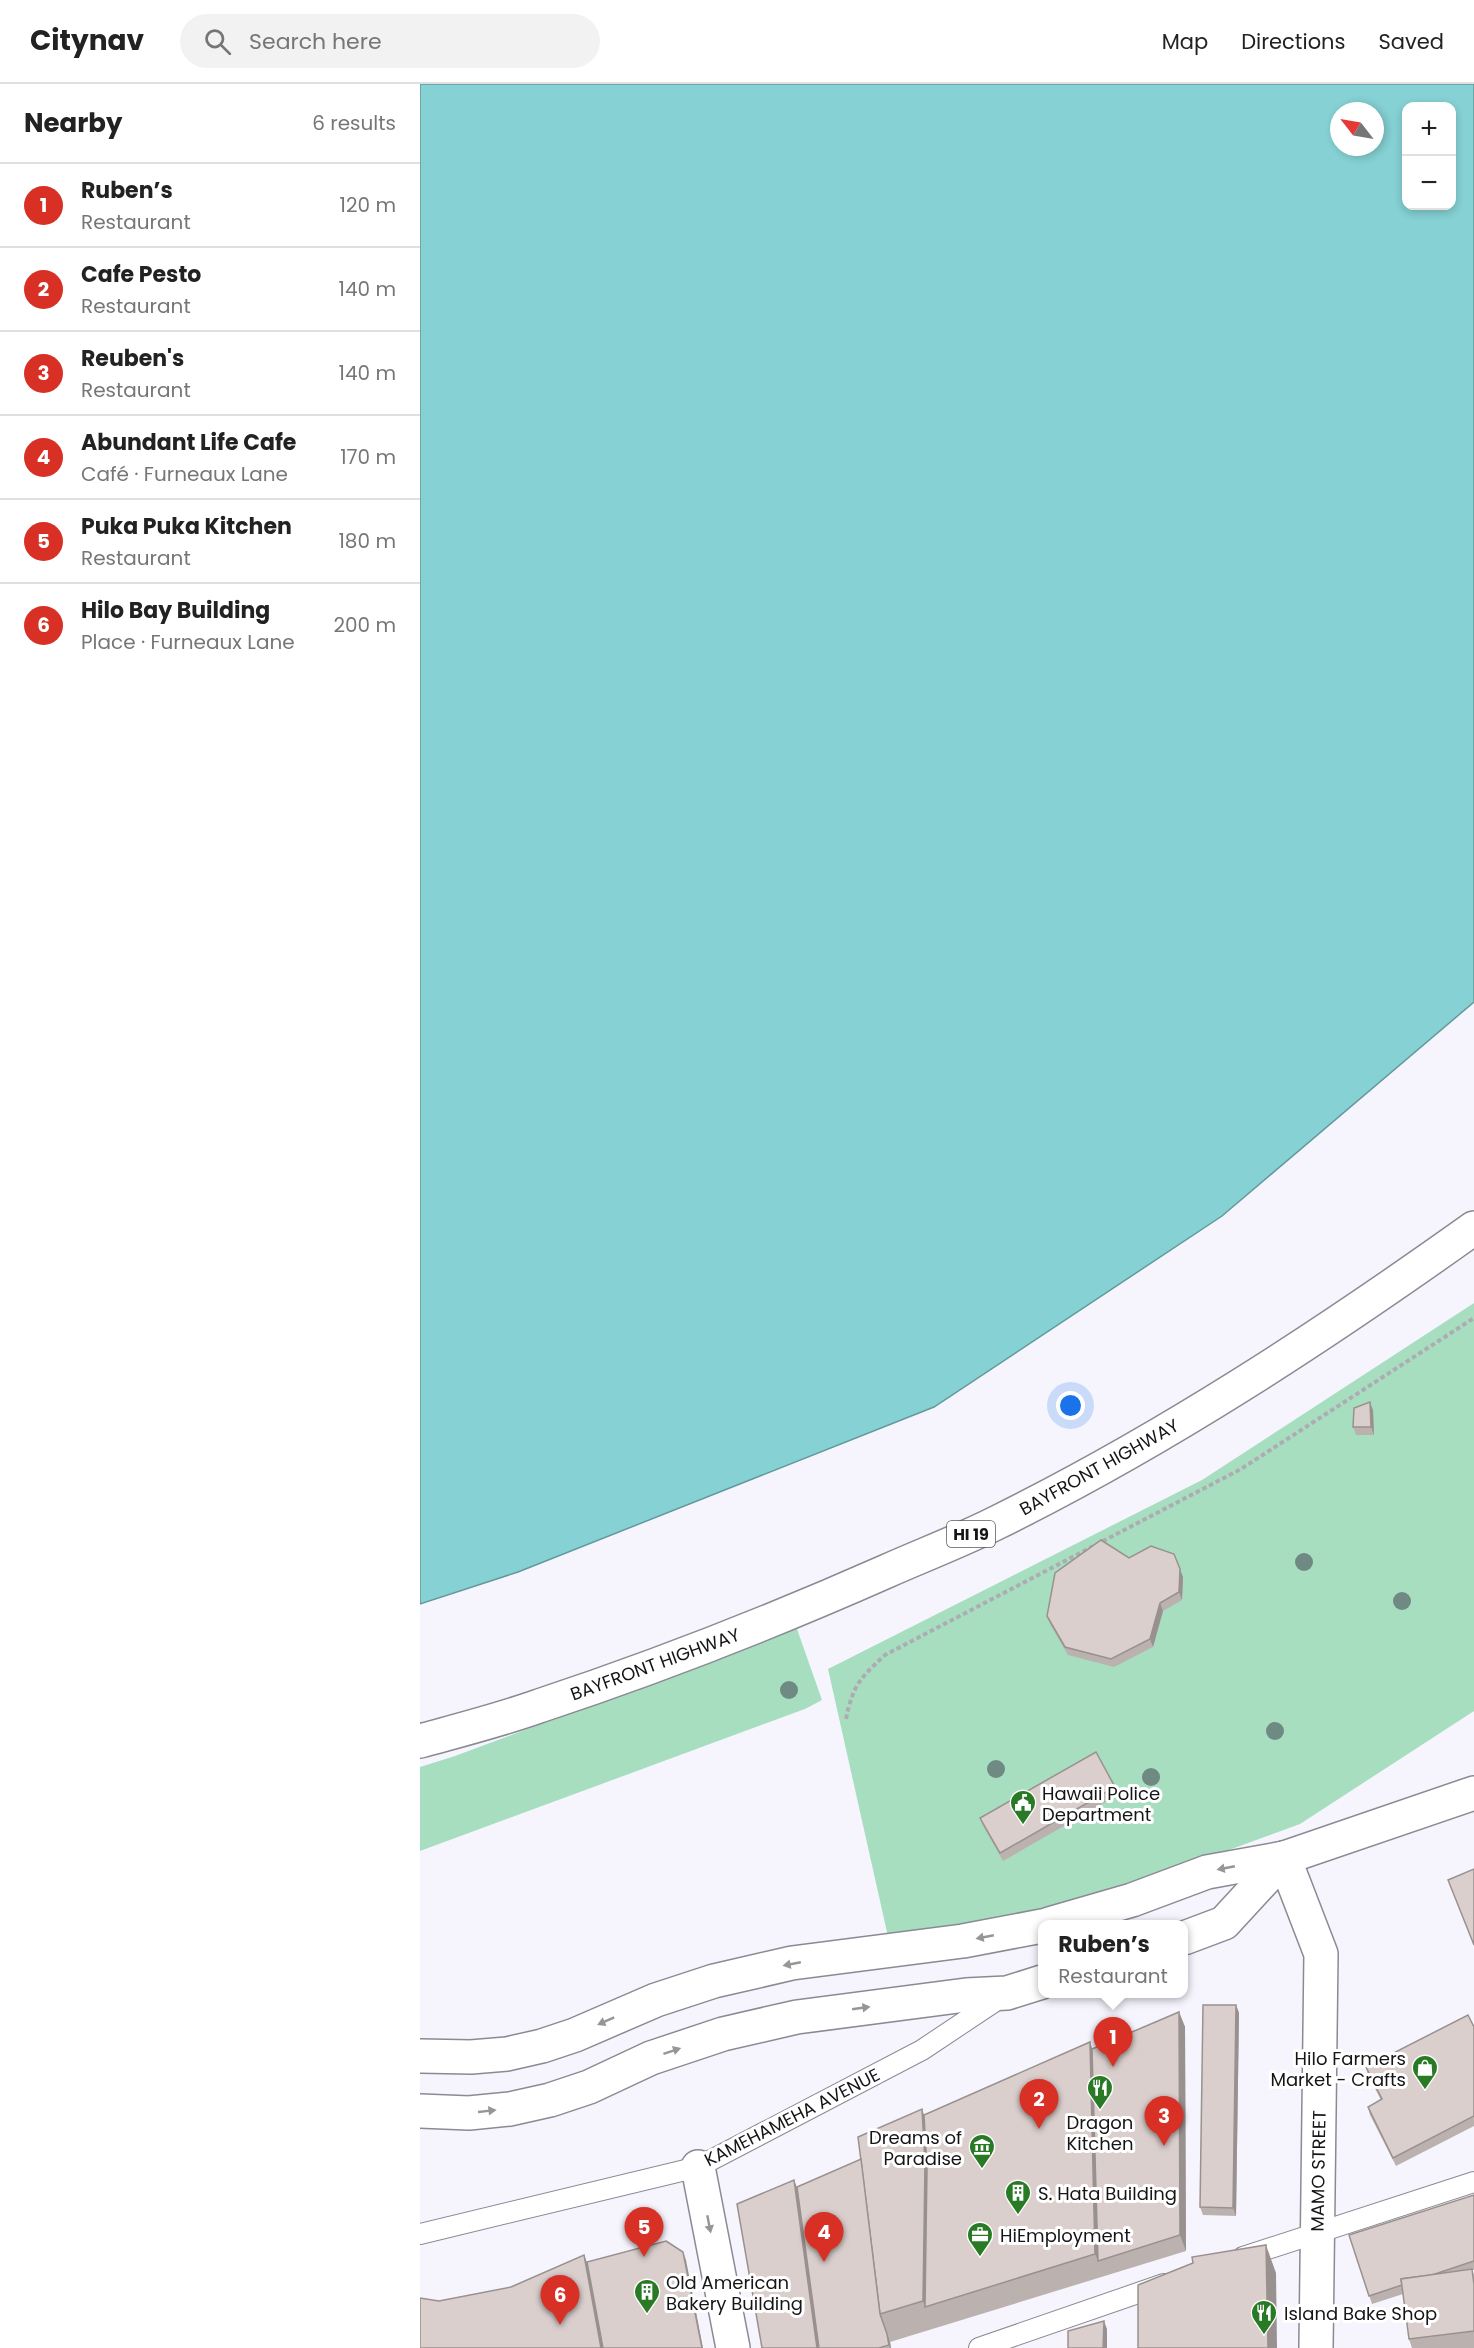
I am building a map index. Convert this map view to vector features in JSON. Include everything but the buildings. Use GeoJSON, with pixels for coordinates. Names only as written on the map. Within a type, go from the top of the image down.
{"type":"FeatureCollection","features":[{"type":"Feature","properties":{"kind":"main road","name":"BAYFRONT HIGHWAY"},"geometry":{"type":"LineString","coordinates":[[420,1741],[538,1707],[734,1635],[842,1591],[994,1524],[1125,1455],[1193,1415],[1324,1333],[1474,1228]]}},
{"type":"Feature","properties":{"kind":"main road"},"geometry":{"type":"LineString","coordinates":[[1063,1920],[1132,1900],[1207,1872],[1284,1858],[1474,1793]]}},
{"type":"Feature","properties":{"kind":"main road"},"geometry":{"type":"LineString","coordinates":[[1188,1936],[1224,1923],[1284,1858]]}},
{"type":"Feature","properties":{"kind":"main road","name":"MAMO STREET"},"geometry":{"type":"LineString","coordinates":[[1284,1858],[1321,1954],[1316,2348]]}},
{"type":"Feature","properties":{"kind":"main road"},"geometry":{"type":"LineString","coordinates":[[420,2056],[471,2057],[507,2054],[575,2035],[656,2000],[714,1981],[792,1963],[963,1941],[1038,1927]]}},
{"type":"Feature","properties":{"kind":"main road","name":"KAMEHAMEHA AVENUE"},"geometry":{"type":"LineString","coordinates":[[420,2111],[469,2113],[510,2109],[550,2100],[589,2087],[651,2058],[723,2034],[797,2017],[966,1995],[1007,1993],[1038,1983]]}},
{"type":"Feature","properties":{"kind":"main road"},"geometry":{"type":"LineString","coordinates":[[698,2167],[733,2348]]}},
{"type":"Feature","properties":{"kind":"lane","name":"KAMEHAMEHA AVENUE"},"geometry":{"type":"LineString","coordinates":[[420,2234],[698,2167],[922,2049],[1007,1993]]}},
{"type":"Feature","properties":{"kind":"lane"},"geometry":{"type":"LineString","coordinates":[[1224,2264],[1474,2182]]}},
{"type":"Feature","properties":{"kind":"lane"},"geometry":{"type":"LineString","coordinates":[[979,2348],[1180,2279]]}},
{"type":"Feature","properties":{"kind":"path"},"geometry":{"type":"LineString","coordinates":[[846,1719],[851,1695],[865,1674],[885,1655],[1241,1469],[1474,1318]]}},
{"type":"Feature","properties":{"kind":"green space"},"geometry":{"type":"Polygon","coordinates":[[[1474,1303],[1474,1711],[1300,1824],[1024,1925],[891,1950],[828,1669],[1202,1480],[1474,1303]]]}},
{"type":"Feature","properties":{"kind":"green space"},"geometry":{"type":"Polygon","coordinates":[[[797,1629],[822,1700],[805,1709],[420,1851],[420,1767],[797,1629]]]}},
{"type":"Feature","properties":{"kind":"water"},"geometry":{"type":"Polygon","coordinates":[[[420,84],[1474,84],[1474,1002],[1222,1216],[934,1407],[518,1572],[420,1604],[420,84]]]}},
{"type":"Feature","properties":{"kind":"place","name":"Hawaii Police Department"},"geometry":{"type":"Point","coordinates":[1023,1826]}},
{"type":"Feature","properties":{"kind":"place","name":"Ruben’s"},"geometry":{"type":"Point","coordinates":[1113,2067]}},
{"type":"Feature","properties":{"kind":"place","name":"Hilo Farmers Market - Crafts"},"geometry":{"type":"Point","coordinates":[1425,2091]}},
{"type":"Feature","properties":{"kind":"place","name":"Dragon Kitchen"},"geometry":{"type":"Point","coordinates":[1100,2111]}},
{"type":"Feature","properties":{"kind":"place","name":"Cafe Pesto"},"geometry":{"type":"Point","coordinates":[1039,2129]}},
{"type":"Feature","properties":{"kind":"place","name":"Reuben's"},"geometry":{"type":"Point","coordinates":[1164,2146]}},
{"type":"Feature","properties":{"kind":"place","name":"Dreams of Paradise"},"geometry":{"type":"Point","coordinates":[982,2170]}},
{"type":"Feature","properties":{"kind":"place","name":"S. Hata Building"},"geometry":{"type":"Point","coordinates":[1018,2216]}},
{"type":"Feature","properties":{"kind":"place","name":"Puka Puka Kitchen"},"geometry":{"type":"Point","coordinates":[644,2257]}},
{"type":"Feature","properties":{"kind":"place","name":"HiEmployment"},"geometry":{"type":"Point","coordinates":[980,2258]}},
{"type":"Feature","properties":{"kind":"place","name":"Abundant Life Cafe"},"geometry":{"type":"Point","coordinates":[824,2262]}},
{"type":"Feature","properties":{"kind":"place","name":"Old American Bakery Building"},"geometry":{"type":"Point","coordinates":[647,2315]}},
{"type":"Feature","properties":{"kind":"place","name":"Hilo Bay Building"},"geometry":{"type":"Point","coordinates":[560,2325]}},
{"type":"Feature","properties":{"kind":"place","name":"Island Bake Shop"},"geometry":{"type":"Point","coordinates":[1264,2336]}}]}
